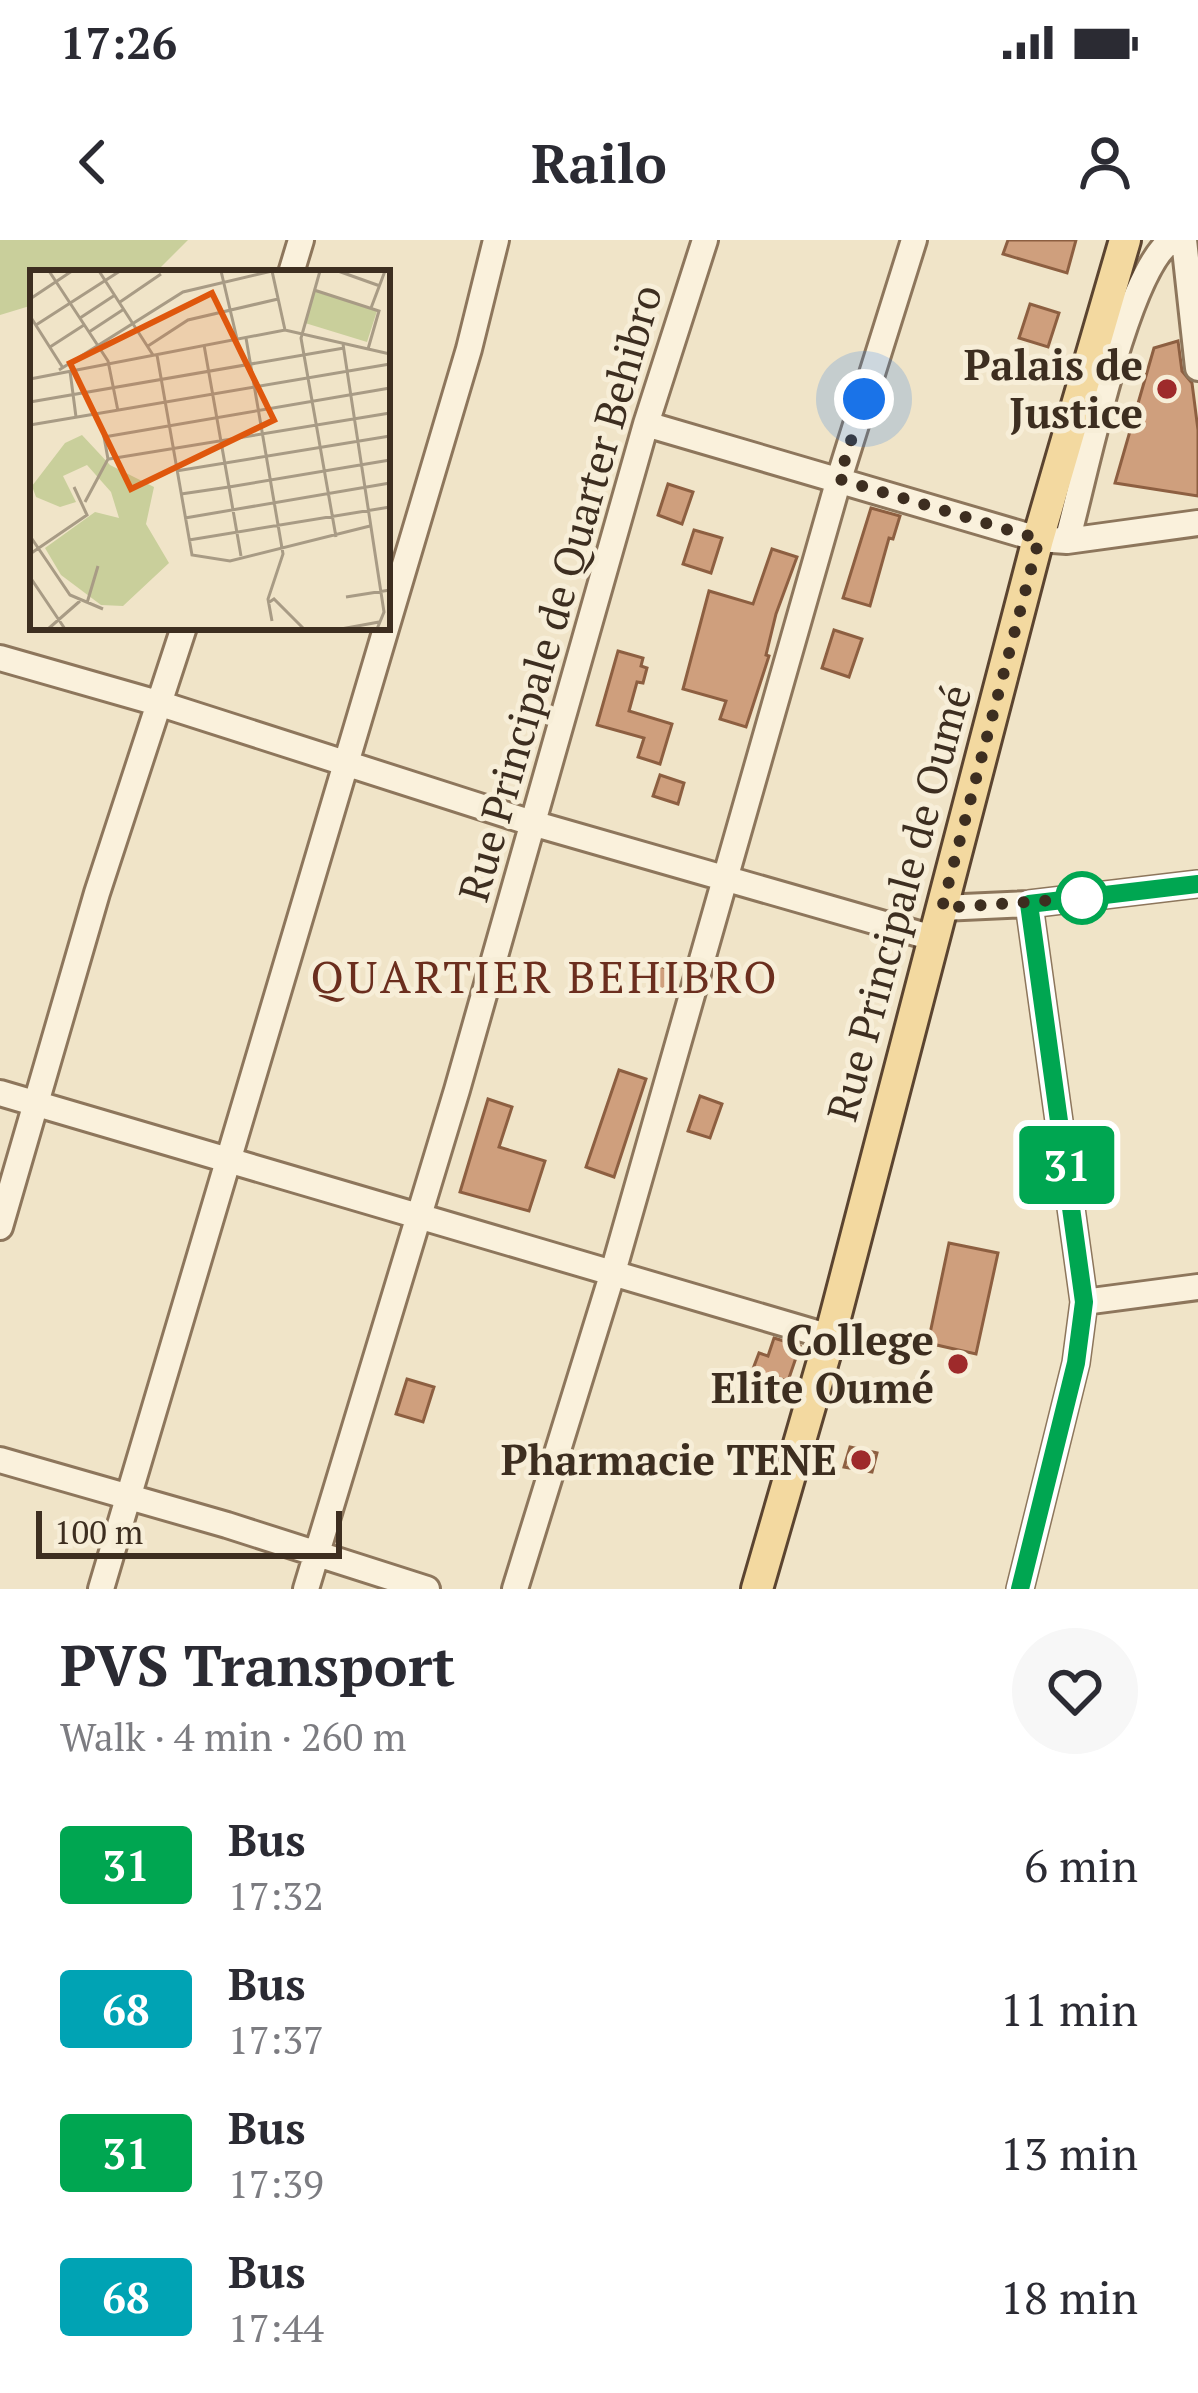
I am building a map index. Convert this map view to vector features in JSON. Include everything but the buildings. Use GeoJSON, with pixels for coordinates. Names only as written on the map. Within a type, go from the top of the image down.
{"type":"FeatureCollection","features":[{"type":"Feature","properties":{"kind":"main road","name":"Rue Principale de Oumé"},"geometry":{"type":"LineString","coordinates":[[757,1589],[830,1336],[938,923],[1053,540],[1125,240]]}},
{"type":"Feature","properties":{"kind":"street"},"geometry":{"type":"LineString","coordinates":[[292,270],[302,240]]}},
{"type":"Feature","properties":{"kind":"street"},"geometry":{"type":"LineString","coordinates":[[390,618],[496,240]]}},
{"type":"Feature","properties":{"kind":"street","name":"Rue Principale de Quarter Behibro"},"geometry":{"type":"LineString","coordinates":[[306,1589],[420,1216],[646,424],[705,240]]}},
{"type":"Feature","properties":{"kind":"street"},"geometry":{"type":"LineString","coordinates":[[515,1589],[613,1272],[839,479],[914,240]]}},
{"type":"Feature","properties":{"kind":"street"},"geometry":{"type":"LineString","coordinates":[[1053,540],[1149,267],[1172,240]]}},
{"type":"Feature","properties":{"kind":"street"},"geometry":{"type":"LineString","coordinates":[[1184,240],[1198,368]]}},
{"type":"Feature","properties":{"kind":"street"},"geometry":{"type":"LineString","coordinates":[[646,424],[1053,540],[1198,523]]}},
{"type":"Feature","properties":{"kind":"street"},"geometry":{"type":"LineString","coordinates":[[0,1227],[97,893],[183,630]]}},
{"type":"Feature","properties":{"kind":"street"},"geometry":{"type":"LineString","coordinates":[[101,1589],[386,630]]}},
{"type":"Feature","properties":{"kind":"street"},"geometry":{"type":"LineString","coordinates":[[0,658],[727,879],[938,923],[1029,904],[1198,884]]}},
{"type":"Feature","properties":{"kind":"street"},"geometry":{"type":"LineString","coordinates":[[1020,1589],[1076,1363],[1084,1302],[1029,904]]}},
{"type":"Feature","properties":{"kind":"street"},"geometry":{"type":"LineString","coordinates":[[0,1093],[830,1336]]}},
{"type":"Feature","properties":{"kind":"street"},"geometry":{"type":"LineString","coordinates":[[1084,1302],[1198,1287]]}},
{"type":"Feature","properties":{"kind":"street"},"geometry":{"type":"LineString","coordinates":[[0,1460],[427,1589]]}},
{"type":"Feature","properties":{"kind":"green space"},"geometry":{"type":"Polygon","coordinates":[[[0,240],[188,240],[158,270],[30,270],[30,306],[0,315],[0,240]]]}},
{"type":"Feature","properties":{"kind":"bus line","name":"31"},"geometry":{"type":"LineString","coordinates":[[1020,1589],[1076,1363],[1084,1302],[1029,904],[1198,884]]}},
{"type":"Feature","properties":{"kind":"place","name":"Palais de Justice"},"geometry":{"type":"Point","coordinates":[1167,389]}},
{"type":"Feature","properties":{"kind":"place","name":"College Elite Oumé"},"geometry":{"type":"Point","coordinates":[958,1364]}},
{"type":"Feature","properties":{"kind":"place","name":"Pharmacie TENE"},"geometry":{"type":"Point","coordinates":[861,1460]}},
{"type":"Feature","properties":{"kind":"district","name":"QUARTIER BEHIBRO"},"geometry":{"type":"Point","coordinates":[545,977]}},
{"type":"Feature","properties":{"kind":"route"},"geometry":{"type":"LineString","coordinates":[[864,399],[839,479],[1039,539],[942,908],[1082,898]]}}]}
